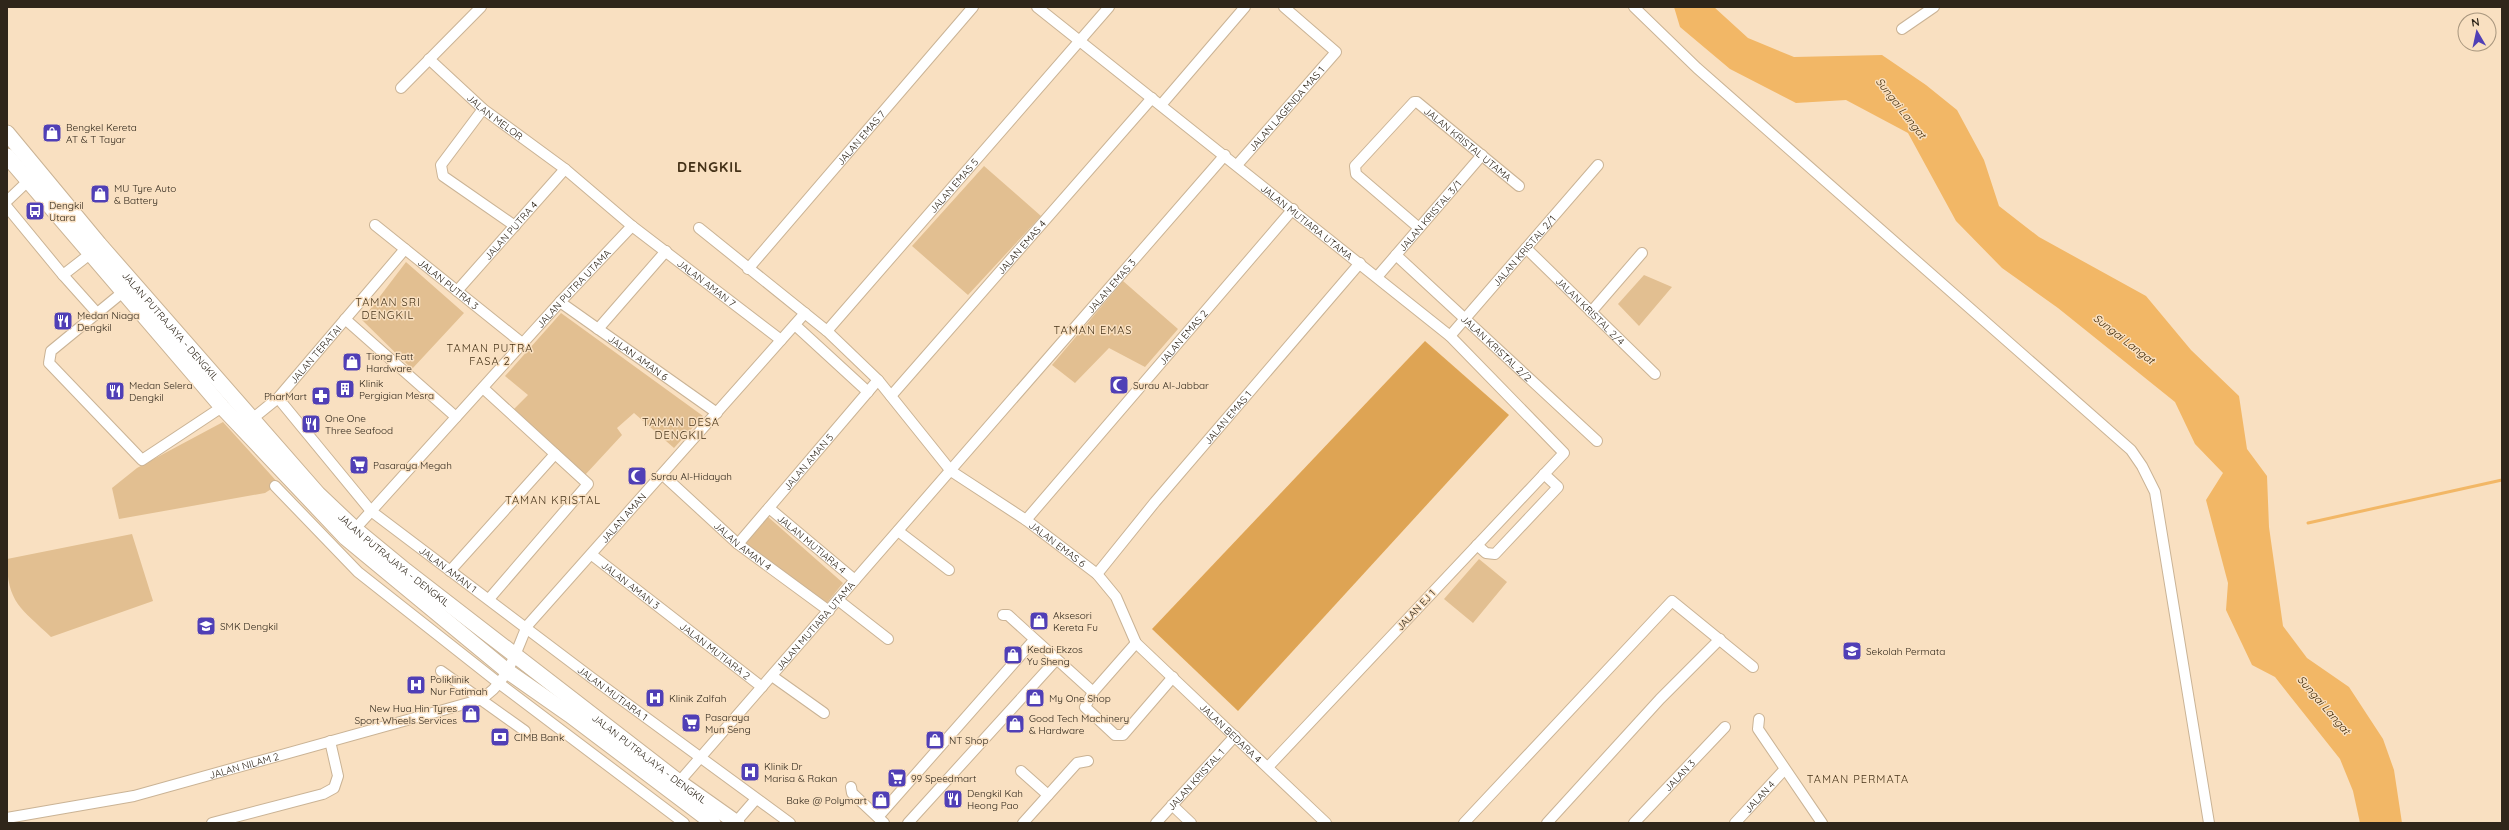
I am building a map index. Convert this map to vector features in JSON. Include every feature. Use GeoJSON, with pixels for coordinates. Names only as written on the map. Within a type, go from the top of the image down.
{"type":"FeatureCollection","features":[{"type":"Feature","properties":{"kind":"main road"},"geometry":{"type":"LineString","coordinates":[[7,133],[94,249]]}},
{"type":"Feature","properties":{"kind":"main road"},"geometry":{"type":"LineString","coordinates":[[7,156],[28,181],[94,249]]}},
{"type":"Feature","properties":{"kind":"main road","name":"JALAN PUTRAJAYA - DENGKIL"},"geometry":{"type":"LineString","coordinates":[[94,249],[123,292],[222,407],[304,507],[346,538],[448,632],[504,677],[570,714],[713,823]]}},
{"type":"Feature","properties":{"kind":"main road","name":"JALAN PUTRAJAYA - DENGKIL"},"geometry":{"type":"LineString","coordinates":[[94,249],[252,418],[318,494],[355,529],[515,656],[679,782],[737,822]]}},
{"type":"Feature","properties":{"kind":"street"},"geometry":{"type":"LineString","coordinates":[[401,88],[481,7]]}},
{"type":"Feature","properties":{"kind":"street","name":"JALAN EMAS 7"},"geometry":{"type":"LineString","coordinates":[[748,269],[973,7]]}},
{"type":"Feature","properties":{"kind":"street","name":"JALAN MUTIARA UTAMA"},"geometry":{"type":"LineString","coordinates":[[1037,7],[1293,209],[1450,336],[1564,453]]}},
{"type":"Feature","properties":{"kind":"street"},"geometry":{"type":"LineString","coordinates":[[1080,41],[1109,7]]}},
{"type":"Feature","properties":{"kind":"street","name":"JALAN EMAS 4"},"geometry":{"type":"LineString","coordinates":[[891,396],[1156,102],[1245,7]]}},
{"type":"Feature","properties":{"kind":"street","name":"JALAN LAGENDA MAS 1"},"geometry":{"type":"LineString","coordinates":[[1237,165],[1336,52],[1284,7]]}},
{"type":"Feature","properties":{"kind":"street"},"geometry":{"type":"LineString","coordinates":[[1634,7],[1697,68],[2131,450],[2142,466],[2155,492],[2209,823]]}},
{"type":"Feature","properties":{"kind":"street"},"geometry":{"type":"LineString","coordinates":[[1902,29],[1934,7]]}},
{"type":"Feature","properties":{"kind":"street","name":"JALAN EMAS 5"},"geometry":{"type":"LineString","coordinates":[[827,331],[1080,41]]}},
{"type":"Feature","properties":{"kind":"street","name":"JALAN MELOR"},"geometry":{"type":"LineString","coordinates":[[429,59],[483,109],[565,169],[632,226]]}},
{"type":"Feature","properties":{"kind":"street","name":"JALAN KRISTAL UTAMA"},"geometry":{"type":"LineString","coordinates":[[1419,228],[1356,174],[1355,166],[1410,104],[1417,102],[1519,186]]}},
{"type":"Feature","properties":{"kind":"street"},"geometry":{"type":"LineString","coordinates":[[483,109],[442,165],[443,176],[515,226]]}},
{"type":"Feature","properties":{"kind":"street","name":"JALAN EMAS 3"},"geometry":{"type":"LineString","coordinates":[[951,471],[1225,155]]}},
{"type":"Feature","properties":{"kind":"street","name":"JALAN KRISTAL 3/1"},"geometry":{"type":"LineString","coordinates":[[1377,277],[1482,155]]}},
{"type":"Feature","properties":{"kind":"street","name":"JALAN KRISTAL 2/1"},"geometry":{"type":"LineString","coordinates":[[1450,336],[1598,165]]}},
{"type":"Feature","properties":{"kind":"street","name":"JALAN PUTRA 4"},"geometry":{"type":"LineString","coordinates":[[457,291],[565,169]]}},
{"type":"Feature","properties":{"kind":"street"},"geometry":{"type":"LineString","coordinates":[[7,201],[28,181]]}},
{"type":"Feature","properties":{"kind":"street"},"geometry":{"type":"LineString","coordinates":[[7,207],[63,275],[97,313]]}},
{"type":"Feature","properties":{"kind":"street","name":"JALAN EMAS 2"},"geometry":{"type":"LineString","coordinates":[[1026,520],[1293,209]]}},
{"type":"Feature","properties":{"kind":"street","name":"JALAN PUTRA 3"},"geometry":{"type":"LineString","coordinates":[[375,225],[522,343]]}},
{"type":"Feature","properties":{"kind":"street","name":"JALAN AMAN 7"},"geometry":{"type":"LineString","coordinates":[[632,226],[781,340]]}},
{"type":"Feature","properties":{"kind":"street","name":"JALAN PUTRA UTAMA"},"geometry":{"type":"LineString","coordinates":[[355,529],[522,343],[632,226]]}},
{"type":"Feature","properties":{"kind":"street","name":"JALAN EMAS 6"},"geometry":{"type":"LineString","coordinates":[[699,228],[748,269],[827,331],[878,380],[951,471],[1026,520],[1097,574],[1116,597],[1136,642]]}},
{"type":"Feature","properties":{"kind":"street","name":"JALAN KRISTAL 2/4"},"geometry":{"type":"LineString","coordinates":[[1526,248],[1655,374]]}},
{"type":"Feature","properties":{"kind":"street"},"geometry":{"type":"LineString","coordinates":[[63,275],[94,249]]}},
{"type":"Feature","properties":{"kind":"street","name":"JALAN TERATAI"},"geometry":{"type":"LineString","coordinates":[[252,418],[278,398],[404,249]]}},
{"type":"Feature","properties":{"kind":"street"},"geometry":{"type":"LineString","coordinates":[[598,329],[666,251]]}},
{"type":"Feature","properties":{"kind":"street"},"geometry":{"type":"LineString","coordinates":[[1591,312],[1642,253]]}},
{"type":"Feature","properties":{"kind":"street","name":"JALAN KRISTAL 2/2"},"geometry":{"type":"LineString","coordinates":[[1396,255],[1466,318],[1597,441]]}},
{"type":"Feature","properties":{"kind":"street","name":"JALAN EMAS 1"},"geometry":{"type":"LineString","coordinates":[[1097,574],[1155,502],[1360,263]]}},
{"type":"Feature","properties":{"kind":"street"},"geometry":{"type":"LineString","coordinates":[[123,292],[50,351],[49,363],[142,460],[222,407]]}},
{"type":"Feature","properties":{"kind":"street","name":"JALAN AMAN 6"},"geometry":{"type":"LineString","coordinates":[[560,302],[717,413]]}},
{"type":"Feature","properties":{"kind":"street","name":"JALAN AMAN"},"geometry":{"type":"LineString","coordinates":[[504,677],[515,656],[527,626],[592,555],[805,313]]}},
{"type":"Feature","properties":{"kind":"street"},"geometry":{"type":"LineString","coordinates":[[345,319],[456,417]]}},
{"type":"Feature","properties":{"kind":"street"},"geometry":{"type":"LineString","coordinates":[[794,325],[868,392]]}},
{"type":"Feature","properties":{"kind":"street","name":"JALAN AMAN 5"},"geometry":{"type":"LineString","coordinates":[[738,544],[878,380]]}},
{"type":"Feature","properties":{"kind":"street"},"geometry":{"type":"LineString","coordinates":[[483,388],[587,482],[588,486],[489,599]]}},
{"type":"Feature","properties":{"kind":"street","name":"JALAN AMAN 1"},"geometry":{"type":"LineString","coordinates":[[278,398],[371,511],[450,571],[527,626]]}},
{"type":"Feature","properties":{"kind":"street","name":"JALAN EJ 1"},"geometry":{"type":"LineString","coordinates":[[1268,768],[1564,453]]}},
{"type":"Feature","properties":{"kind":"street"},"geometry":{"type":"LineString","coordinates":[[450,571],[555,454]]}},
{"type":"Feature","properties":{"kind":"street","name":"JALAN MUTIARA UTAMA"},"geometry":{"type":"LineString","coordinates":[[679,782],[951,471]]}},
{"type":"Feature","properties":{"kind":"street"},"geometry":{"type":"LineString","coordinates":[[1477,545],[1486,553],[1495,554],[1532,515],[1558,487],[1544,474]]}},
{"type":"Feature","properties":{"kind":"street","name":"JALAN AMAN 4"},"geometry":{"type":"LineString","coordinates":[[662,475],[738,544],[829,611]]}},
{"type":"Feature","properties":{"kind":"street"},"geometry":{"type":"LineString","coordinates":[[275,486],[304,507]]}},
{"type":"Feature","properties":{"kind":"street","name":"JALAN MUTIARA 4"},"geometry":{"type":"LineString","coordinates":[[769,508],[855,580]]}},
{"type":"Feature","properties":{"kind":"street"},"geometry":{"type":"LineString","coordinates":[[898,531],[949,570]]}},
{"type":"Feature","properties":{"kind":"street","name":"JALAN AMAN 3"},"geometry":{"type":"LineString","coordinates":[[592,555],[669,614]]}},
{"type":"Feature","properties":{"kind":"street"},"geometry":{"type":"LineString","coordinates":[[838,600],[888,639]]}},
{"type":"Feature","properties":{"kind":"street"},"geometry":{"type":"LineString","coordinates":[[1464,823],[1672,601],[1753,667]]}},
{"type":"Feature","properties":{"kind":"street","name":"JALAN MUTIARA 2"},"geometry":{"type":"LineString","coordinates":[[669,614],[762,687]]}},
{"type":"Feature","properties":{"kind":"street"},"geometry":{"type":"LineString","coordinates":[[1003,615],[1008,615],[1093,692]]}},
{"type":"Feature","properties":{"kind":"street","name":"JALAN MUTIARA 1"},"geometry":{"type":"LineString","coordinates":[[527,626],[700,758],[790,823]]}},
{"type":"Feature","properties":{"kind":"street"},"geometry":{"type":"LineString","coordinates":[[1546,823],[1660,699],[1720,639]]}},
{"type":"Feature","properties":{"kind":"street"},"geometry":{"type":"LineString","coordinates":[[851,787],[852,793],[881,820],[1034,640]]}},
{"type":"Feature","properties":{"kind":"street"},"geometry":{"type":"LineString","coordinates":[[1136,642],[1093,692],[1086,707],[1115,735],[1123,734],[1173,677]]}},
{"type":"Feature","properties":{"kind":"street","name":"JALAN BEDARA 4"},"geometry":{"type":"LineString","coordinates":[[1136,642],[1326,823]]}},
{"type":"Feature","properties":{"kind":"street"},"geometry":{"type":"LineString","coordinates":[[908,823],[1056,660]]}},
{"type":"Feature","properties":{"kind":"street"},"geometry":{"type":"LineString","coordinates":[[441,671],[478,700],[525,731]]}},
{"type":"Feature","properties":{"kind":"street"},"geometry":{"type":"LineString","coordinates":[[772,676],[824,713]]}},
{"type":"Feature","properties":{"kind":"street"},"geometry":{"type":"LineString","coordinates":[[504,677],[559,729],[684,823]]}},
{"type":"Feature","properties":{"kind":"street","name":"JALAN NILAM 2"},"geometry":{"type":"LineString","coordinates":[[7,818],[134,796],[478,700],[490,694],[504,677]]}},
{"type":"Feature","properties":{"kind":"street"},"geometry":{"type":"LineString","coordinates":[[559,729],[570,714]]}},
{"type":"Feature","properties":{"kind":"street"},"geometry":{"type":"LineString","coordinates":[[1759,719],[1758,729],[1784,770],[1822,823]]}},
{"type":"Feature","properties":{"kind":"street","name":"JALAN 3"},"geometry":{"type":"LineString","coordinates":[[1634,823],[1724,727]]}},
{"type":"Feature","properties":{"kind":"street","name":"JALAN KRISTAL 1"},"geometry":{"type":"LineString","coordinates":[[1156,823],[1235,736]]}},
{"type":"Feature","properties":{"kind":"street"},"geometry":{"type":"LineString","coordinates":[[212,823],[323,794],[334,788],[338,776],[330,741]]}},
{"type":"Feature","properties":{"kind":"street"},"geometry":{"type":"LineString","coordinates":[[1023,823],[1077,763],[1088,761]]}},
{"type":"Feature","properties":{"kind":"street"},"geometry":{"type":"LineString","coordinates":[[1021,770],[1048,795]]}},
{"type":"Feature","properties":{"kind":"street","name":"JALAN 4"},"geometry":{"type":"LineString","coordinates":[[1735,823],[1784,770]]}},
{"type":"Feature","properties":{"kind":"street"},"geometry":{"type":"LineString","coordinates":[[737,822],[756,799]]}},
{"type":"Feature","properties":{"kind":"street"},"geometry":{"type":"LineString","coordinates":[[1172,805],[1191,823]]}},
{"type":"Feature","properties":{"kind":"shaded area"},"geometry":{"type":"Polygon","coordinates":[[[984,166],[1041,216],[968,295],[912,246],[984,166]]]}},
{"type":"Feature","properties":{"kind":"shaded area"},"geometry":{"type":"Polygon","coordinates":[[[406,262],[464,313],[412,369],[362,320],[406,262]]]}},
{"type":"Feature","properties":{"kind":"shaded area"},"geometry":{"type":"Polygon","coordinates":[[[1644,275],[1672,287],[1639,326],[1618,304],[1644,275]]]}},
{"type":"Feature","properties":{"kind":"shaded area"},"geometry":{"type":"Polygon","coordinates":[[[1123,281],[1178,329],[1145,367],[1109,348],[1075,383],[1052,365],[1123,281]]]}},
{"type":"Feature","properties":{"kind":"shaded area"},"geometry":{"type":"Polygon","coordinates":[[[561,313],[703,416],[674,448],[634,413],[617,428],[622,435],[585,475],[513,410],[528,395],[505,376],[561,313]]]}},
{"type":"Feature","properties":{"kind":"shaded area"},"geometry":{"type":"Polygon","coordinates":[[[1425,341],[1509,415],[1238,711],[1152,629],[1425,341]]]}},
{"type":"Feature","properties":{"kind":"shaded area"},"geometry":{"type":"Polygon","coordinates":[[[223,422],[279,484],[265,493],[119,519],[112,488],[137,468],[223,422]]]}},
{"type":"Feature","properties":{"kind":"shaded area"},"geometry":{"type":"Polygon","coordinates":[[[767,516],[843,583],[826,604],[745,543],[767,516]]]}},
{"type":"Feature","properties":{"kind":"shaded area"},"geometry":{"type":"Polygon","coordinates":[[[132,534],[153,601],[51,637],[18,604],[10,586],[7,559],[132,534]]]}},
{"type":"Feature","properties":{"kind":"shaded area"},"geometry":{"type":"Polygon","coordinates":[[[1479,559],[1507,582],[1473,623],[1444,599],[1479,559]]]}},
{"type":"Feature","properties":{"kind":"water","name":"Sungai Langat"},"geometry":{"type":"Polygon","coordinates":[[[1674,7],[1714,7],[1748,38],[1794,57],[1882,55],[1926,85],[1957,110],[1984,160],[1999,206],[2039,237],[2146,296],[2191,350],[2239,396],[2247,449],[2267,476],[2269,527],[2283,626],[2307,658],[2349,687],[2383,739],[2394,770],[2402,823],[2360,823],[2353,791],[2340,759],[2275,677],[2252,665],[2226,610],[2228,583],[2206,500],[2223,473],[2195,444],[2175,402],[2058,308],[2002,268],[1956,221],[1908,133],[1846,100],[1796,103],[1730,69],[1680,27],[1674,7]]]}},
{"type":"Feature","properties":{"kind":"waterway"},"geometry":{"type":"LineString","coordinates":[[2308,523],[2502,480]]}},
{"type":"Feature","properties":{"kind":"place","name":"Bengkel Kereta AT & T Tayar"},"geometry":{"type":"Point","coordinates":[52,133]}},
{"type":"Feature","properties":{"kind":"place","name":"MU Tyre Auto & Battery"},"geometry":{"type":"Point","coordinates":[100,194]}},
{"type":"Feature","properties":{"kind":"place","name":"Dengkil Utara"},"geometry":{"type":"Point","coordinates":[35,211]}},
{"type":"Feature","properties":{"kind":"place","name":"Medan Niaga Dengkil"},"geometry":{"type":"Point","coordinates":[63,321]}},
{"type":"Feature","properties":{"kind":"place","name":"Tiong Fatt Hardware"},"geometry":{"type":"Point","coordinates":[352,362]}},
{"type":"Feature","properties":{"kind":"place","name":"Surau Al-Jabbar"},"geometry":{"type":"Point","coordinates":[1119,385]}},
{"type":"Feature","properties":{"kind":"place","name":"Klinik Pergigian Mesra"},"geometry":{"type":"Point","coordinates":[345,389]}},
{"type":"Feature","properties":{"kind":"place","name":"Medan Selera Dengkil"},"geometry":{"type":"Point","coordinates":[115,391]}},
{"type":"Feature","properties":{"kind":"place","name":"PharMart"},"geometry":{"type":"Point","coordinates":[321,396]}},
{"type":"Feature","properties":{"kind":"place","name":"One One Three Seafood"},"geometry":{"type":"Point","coordinates":[311,424]}},
{"type":"Feature","properties":{"kind":"place","name":"Pasaraya Megah"},"geometry":{"type":"Point","coordinates":[359,465]}},
{"type":"Feature","properties":{"kind":"place","name":"Surau Al-Hidayah"},"geometry":{"type":"Point","coordinates":[637,476]}},
{"type":"Feature","properties":{"kind":"place","name":"Aksesori Kereta Fu"},"geometry":{"type":"Point","coordinates":[1039,621]}},
{"type":"Feature","properties":{"kind":"place","name":"SMK Dengkil"},"geometry":{"type":"Point","coordinates":[206,626]}},
{"type":"Feature","properties":{"kind":"place","name":"Sekolah Permata"},"geometry":{"type":"Point","coordinates":[1852,651]}},
{"type":"Feature","properties":{"kind":"place","name":"Kedai Ekzos Yu Sheng"},"geometry":{"type":"Point","coordinates":[1013,655]}},
{"type":"Feature","properties":{"kind":"place","name":"Poliklinik Nur Fatimah"},"geometry":{"type":"Point","coordinates":[416,685]}},
{"type":"Feature","properties":{"kind":"place","name":"Klinik Zalfah"},"geometry":{"type":"Point","coordinates":[655,698]}},
{"type":"Feature","properties":{"kind":"place","name":"My One Shop"},"geometry":{"type":"Point","coordinates":[1035,698]}},
{"type":"Feature","properties":{"kind":"place","name":"New Hua Hin Tyres Sport Wheels Services"},"geometry":{"type":"Point","coordinates":[471,714]}},
{"type":"Feature","properties":{"kind":"place","name":"Pasaraya Mun Seng"},"geometry":{"type":"Point","coordinates":[691,723]}},
{"type":"Feature","properties":{"kind":"place","name":"Good Tech Machinery & Hardware"},"geometry":{"type":"Point","coordinates":[1015,724]}},
{"type":"Feature","properties":{"kind":"place","name":"CIMB Bank"},"geometry":{"type":"Point","coordinates":[500,737]}},
{"type":"Feature","properties":{"kind":"place","name":"NT Shop"},"geometry":{"type":"Point","coordinates":[935,740]}},
{"type":"Feature","properties":{"kind":"place","name":"Klinik Dr Marisa & Rakan"},"geometry":{"type":"Point","coordinates":[750,772]}},
{"type":"Feature","properties":{"kind":"place","name":"99 Speedmart"},"geometry":{"type":"Point","coordinates":[897,778]}},
{"type":"Feature","properties":{"kind":"place","name":"Dengkil Kah Heong Pao"},"geometry":{"type":"Point","coordinates":[953,799]}},
{"type":"Feature","properties":{"kind":"place","name":"Bake @ Polymart"},"geometry":{"type":"Point","coordinates":[881,800]}},
{"type":"Feature","properties":{"kind":"district","name":"DENGKIL"},"geometry":{"type":"Point","coordinates":[710,167]}},
{"type":"Feature","properties":{"kind":"district","name":"TAMAN SRI DENGKIL"},"geometry":{"type":"Point","coordinates":[388,308]}},
{"type":"Feature","properties":{"kind":"district","name":"TAMAN EMAS"},"geometry":{"type":"Point","coordinates":[1093,330]}},
{"type":"Feature","properties":{"kind":"district","name":"TAMAN PUTRA FASA 2"},"geometry":{"type":"Point","coordinates":[490,354]}},
{"type":"Feature","properties":{"kind":"district","name":"TAMAN DESA DENGKIL"},"geometry":{"type":"Point","coordinates":[681,428]}},
{"type":"Feature","properties":{"kind":"district","name":"TAMAN KRISTAL"},"geometry":{"type":"Point","coordinates":[553,500]}},
{"type":"Feature","properties":{"kind":"district","name":"TAMAN PERMATA"},"geometry":{"type":"Point","coordinates":[1858,779]}}]}
